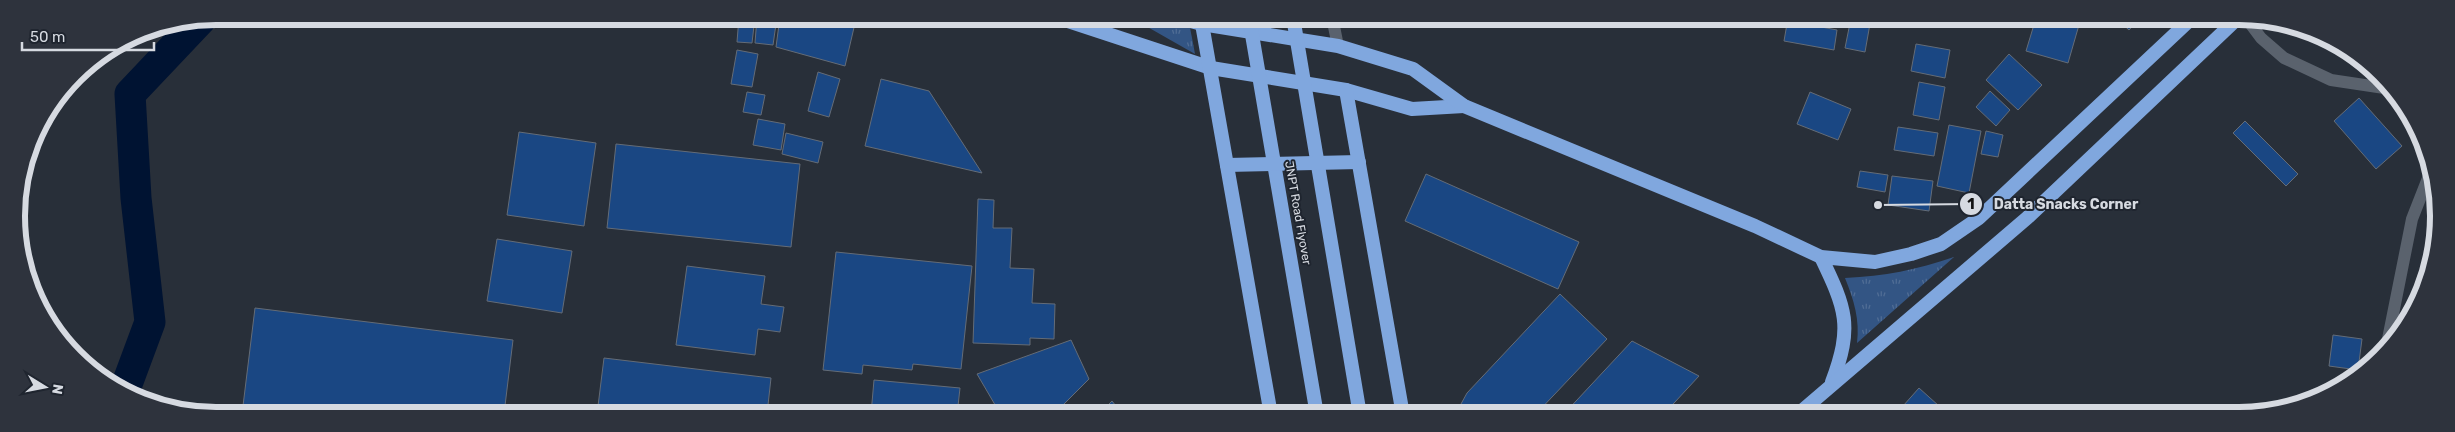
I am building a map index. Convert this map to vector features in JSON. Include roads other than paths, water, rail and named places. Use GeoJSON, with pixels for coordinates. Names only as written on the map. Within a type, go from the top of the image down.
{"type":"FeatureCollection","features":[{"type":"Feature","properties":{"kind":"highway"},"geometry":{"type":"LineString","coordinates":[[1080,25],[1211,68],[1346,90],[1412,109],[1464,106]]}},
{"type":"Feature","properties":{"kind":"highway"},"geometry":{"type":"LineString","coordinates":[[1202,25],[1270,407]]}},
{"type":"Feature","properties":{"kind":"highway"},"geometry":{"type":"LineString","coordinates":[[1227,25],[1338,46],[1413,69],[1464,106],[1755,226],[1821,257],[1875,262],[1911,254],[1941,244],[1979,218],[2185,25]]}},
{"type":"Feature","properties":{"kind":"highway","name":"JNPT Road Flyover"},"geometry":{"type":"LineString","coordinates":[[1250,25],[1316,407]]}},
{"type":"Feature","properties":{"kind":"highway"},"geometry":{"type":"LineString","coordinates":[[1294,25],[1359,407]]}},
{"type":"Feature","properties":{"kind":"highway"},"geometry":{"type":"LineString","coordinates":[[1806,407],[2026,218],[2231,25]]}},
{"type":"Feature","properties":{"kind":"highway"},"geometry":{"type":"LineString","coordinates":[[1346,90],[1402,407]]}},
{"type":"Feature","properties":{"kind":"highway"},"geometry":{"type":"LineString","coordinates":[[1227,165],[1358,162]]}},
{"type":"Feature","properties":{"kind":"highway"},"geometry":{"type":"LineString","coordinates":[[1821,257],[1837,291],[1845,318],[1843,348],[1831,384]]}},
{"type":"Feature","properties":{"kind":"street"},"geometry":{"type":"LineString","coordinates":[[1334,25],[1338,46]]}},
{"type":"Feature","properties":{"kind":"street"},"geometry":{"type":"LineString","coordinates":[[2251,25],[2261,38],[2284,58],[2331,80],[2380,87]]}},
{"type":"Feature","properties":{"kind":"street"},"geometry":{"type":"LineString","coordinates":[[2389,335],[2412,219],[2427,182]]}},
{"type":"Feature","properties":{"kind":"waterway"},"geometry":{"type":"LineString","coordinates":[[127,384],[150,322],[136,198],[130,94],[194,27]]}},
{"type":"Feature","properties":{"kind":"place","name":"Datta Snacks Corner"},"geometry":{"type":"Point","coordinates":[1878,205]}}]}
